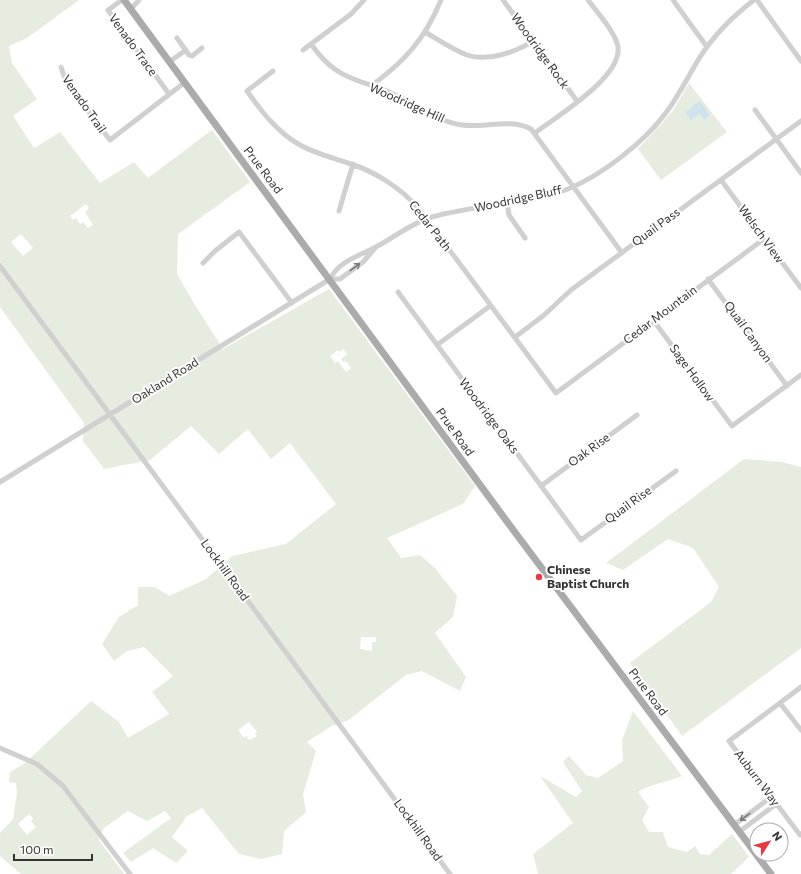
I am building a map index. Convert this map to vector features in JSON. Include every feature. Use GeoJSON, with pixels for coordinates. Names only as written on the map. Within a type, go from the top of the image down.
{"type":"FeatureCollection","features":[{"type":"Feature","properties":{"kind":"main road","name":"Prue Road"},"geometry":{"type":"LineString","coordinates":[[123,0],[330,279],[511,527],[771,874]]}},
{"type":"Feature","properties":{"kind":"street","name":"Venado Trace"},"geometry":{"type":"LineString","coordinates":[[123,0],[108,10],[169,94]]}},
{"type":"Feature","properties":{"kind":"street"},"geometry":{"type":"LineString","coordinates":[[131,9],[139,0]]}},
{"type":"Feature","properties":{"kind":"street"},"geometry":{"type":"LineString","coordinates":[[303,50],[352,14],[364,0]]}},
{"type":"Feature","properties":{"kind":"street"},"geometry":{"type":"LineString","coordinates":[[371,86],[398,65],[410,53],[425,32],[441,0]]}},
{"type":"Feature","properties":{"kind":"street","name":"Woodridge Rock"},"geometry":{"type":"LineString","coordinates":[[504,0],[577,101]]}},
{"type":"Feature","properties":{"kind":"street"},"geometry":{"type":"LineString","coordinates":[[535,133],[603,80],[614,65],[618,47],[614,36],[588,0]]}},
{"type":"Feature","properties":{"kind":"street"},"geometry":{"type":"LineString","coordinates":[[673,0],[707,47]]}},
{"type":"Feature","properties":{"kind":"street","name":"Woodridge Bluff"},"geometry":{"type":"LineString","coordinates":[[376,247],[363,262],[340,279],[330,279],[334,271],[357,255],[376,247],[426,219],[538,198],[574,186],[608,166],[640,141],[656,126],[674,101],[707,47],[735,16],[754,0]]}},
{"type":"Feature","properties":{"kind":"street"},"geometry":{"type":"LineString","coordinates":[[758,0],[801,61]]}},
{"type":"Feature","properties":{"kind":"street"},"geometry":{"type":"LineString","coordinates":[[425,32],[467,55],[477,57],[512,52],[533,41]]}},
{"type":"Feature","properties":{"kind":"street"},"geometry":{"type":"LineString","coordinates":[[177,38],[192,56],[202,48]]}},
{"type":"Feature","properties":{"kind":"street","name":"Woodridge Hill"},"geometry":{"type":"LineString","coordinates":[[311,44],[322,58],[336,70],[352,79],[371,86],[447,121],[474,126],[514,123],[523,125],[535,133],[622,252]]}},
{"type":"Feature","properties":{"kind":"street"},"geometry":{"type":"LineString","coordinates":[[169,62],[186,50]]}},
{"type":"Feature","properties":{"kind":"street","name":"Venado Trail"},"geometry":{"type":"LineString","coordinates":[[61,67],[66,82],[110,140],[145,115],[169,94]]}},
{"type":"Feature","properties":{"kind":"street","name":"Cedar Path"},"geometry":{"type":"LineString","coordinates":[[273,72],[247,91],[269,121],[289,138],[311,150],[353,164],[397,189],[412,202],[556,393]]}},
{"type":"Feature","properties":{"kind":"street"},"geometry":{"type":"LineString","coordinates":[[169,94],[184,83]]}},
{"type":"Feature","properties":{"kind":"street"},"geometry":{"type":"LineString","coordinates":[[755,110],[801,173]]}},
{"type":"Feature","properties":{"kind":"street","name":"Quail Pass"},"geometry":{"type":"LineString","coordinates":[[514,337],[543,316],[570,290],[801,121]]}},
{"type":"Feature","properties":{"kind":"street"},"geometry":{"type":"LineString","coordinates":[[339,211],[353,164]]}},
{"type":"Feature","properties":{"kind":"street","name":"Welsch View"},"geometry":{"type":"LineString","coordinates":[[721,180],[801,288]]}},
{"type":"Feature","properties":{"kind":"street"},"geometry":{"type":"LineString","coordinates":[[507,203],[509,214],[525,238]]}},
{"type":"Feature","properties":{"kind":"street"},"geometry":{"type":"LineString","coordinates":[[203,263],[215,251],[239,232],[292,303]]}},
{"type":"Feature","properties":{"kind":"street","name":"Cedar Mountain"},"geometry":{"type":"LineString","coordinates":[[556,393],[764,239]]}},
{"type":"Feature","properties":{"kind":"street","name":"Lockhill Road"},"geometry":{"type":"LineString","coordinates":[[0,266],[450,874]]}},
{"type":"Feature","properties":{"kind":"street","name":"Oakland Road"},"geometry":{"type":"LineString","coordinates":[[0,482],[330,279]]}},
{"type":"Feature","properties":{"kind":"street","name":"Quail Canyon"},"geometry":{"type":"LineString","coordinates":[[708,279],[787,386]]}},
{"type":"Feature","properties":{"kind":"street","name":"Woodridge Oaks"},"geometry":{"type":"LineString","coordinates":[[398,292],[581,540]]}},
{"type":"Feature","properties":{"kind":"street"},"geometry":{"type":"LineString","coordinates":[[437,345],[490,306]]}},
{"type":"Feature","properties":{"kind":"street","name":"Sage Hollow"},"geometry":{"type":"LineString","coordinates":[[653,320],[732,426],[787,386]]}},
{"type":"Feature","properties":{"kind":"street"},"geometry":{"type":"LineString","coordinates":[[787,386],[801,375]]}},
{"type":"Feature","properties":{"kind":"street","name":"Oak Rise"},"geometry":{"type":"LineString","coordinates":[[541,486],[637,415]]}},
{"type":"Feature","properties":{"kind":"street","name":"Quail Rise"},"geometry":{"type":"LineString","coordinates":[[581,540],[676,471]]}},
{"type":"Feature","properties":{"kind":"street"},"geometry":{"type":"LineString","coordinates":[[801,687],[780,702],[801,730]]}},
{"type":"Feature","properties":{"kind":"street","name":"Auburn Way"},"geometry":{"type":"LineString","coordinates":[[780,702],[729,741],[800,834]]}},
{"type":"Feature","properties":{"kind":"street"},"geometry":{"type":"LineString","coordinates":[[0,748],[37,764],[63,786],[130,874]]}},
{"type":"Feature","properties":{"kind":"street"},"geometry":{"type":"LineString","coordinates":[[734,825],[771,797]]}},
{"type":"Feature","properties":{"kind":"street"},"geometry":{"type":"LineString","coordinates":[[739,832],[776,804]]}},
{"type":"Feature","properties":{"kind":"street"},"geometry":{"type":"LineString","coordinates":[[755,809],[760,815]]}},
{"type":"Feature","properties":{"kind":"shaded area"},"geometry":{"type":"Polygon","coordinates":[[[0,0],[79,0],[27,38],[9,46],[12,63],[37,99],[13,116],[34,148],[60,132],[100,183],[134,162],[148,178],[212,130],[250,182],[178,234],[177,274],[223,349],[329,289],[475,486],[463,504],[387,538],[401,558],[420,555],[435,568],[457,596],[453,617],[435,633],[466,677],[460,691],[422,671],[406,675],[347,721],[331,726],[307,742],[316,751],[303,794],[306,812],[284,831],[282,854],[261,859],[239,854],[202,808],[187,816],[172,837],[188,851],[176,863],[153,848],[131,862],[123,853],[171,818],[165,811],[147,821],[128,811],[104,828],[98,839],[124,874],[21,874],[0,856],[0,833],[13,819],[17,793],[16,783],[9,782],[10,772],[24,764],[91,701],[119,722],[128,738],[169,714],[152,692],[173,676],[144,647],[127,651],[114,661],[102,644],[119,617],[138,605],[138,587],[155,587],[169,596],[206,579],[232,556],[286,544],[336,504],[290,443],[271,459],[248,429],[219,454],[191,426],[150,460],[104,469],[83,441],[84,423],[0,307],[0,0]],[[86,204],[70,216],[73,220],[76,218],[80,224],[83,222],[88,228],[93,225],[85,212],[89,208],[86,204]],[[21,234],[11,242],[23,256],[33,248],[21,234]],[[344,349],[340,352],[338,350],[330,356],[335,363],[338,361],[346,372],[351,368],[346,361],[343,362],[341,359],[347,354],[344,349]],[[361,637],[360,649],[372,651],[372,642],[376,642],[376,637],[361,637]],[[249,722],[238,730],[244,738],[246,736],[249,740],[257,736],[255,734],[257,732],[249,722]],[[29,814],[18,824],[27,835],[36,827],[31,821],[33,818],[29,814]]]}},
{"type":"Feature","properties":{"kind":"shaded area"},"geometry":{"type":"Polygon","coordinates":[[[689,83],[727,132],[661,180],[638,149],[672,112],[689,83]]]}},
{"type":"Feature","properties":{"kind":"shaded area"},"geometry":{"type":"Polygon","coordinates":[[[744,459],[782,462],[801,467],[801,648],[682,736],[630,663],[711,602],[719,587],[693,548],[668,539],[623,570],[606,563],[744,459]]]}},
{"type":"Feature","properties":{"kind":"shaded area"},"geometry":{"type":"Polygon","coordinates":[[[633,711],[682,776],[648,787],[638,792],[649,807],[642,820],[649,832],[663,832],[668,847],[687,852],[695,846],[700,854],[709,855],[732,834],[749,857],[731,874],[538,874],[533,854],[573,823],[540,776],[576,797],[582,791],[563,762],[569,756],[586,775],[598,778],[623,761],[622,740],[633,711]]]}},
{"type":"Feature","properties":{"kind":"water"},"geometry":{"type":"Polygon","coordinates":[[[700,101],[710,115],[704,120],[700,114],[691,120],[685,112],[700,101]]]}},
{"type":"Feature","properties":{"kind":"place","name":"Chinese Baptist Church"},"geometry":{"type":"Point","coordinates":[539,577]}}]}
